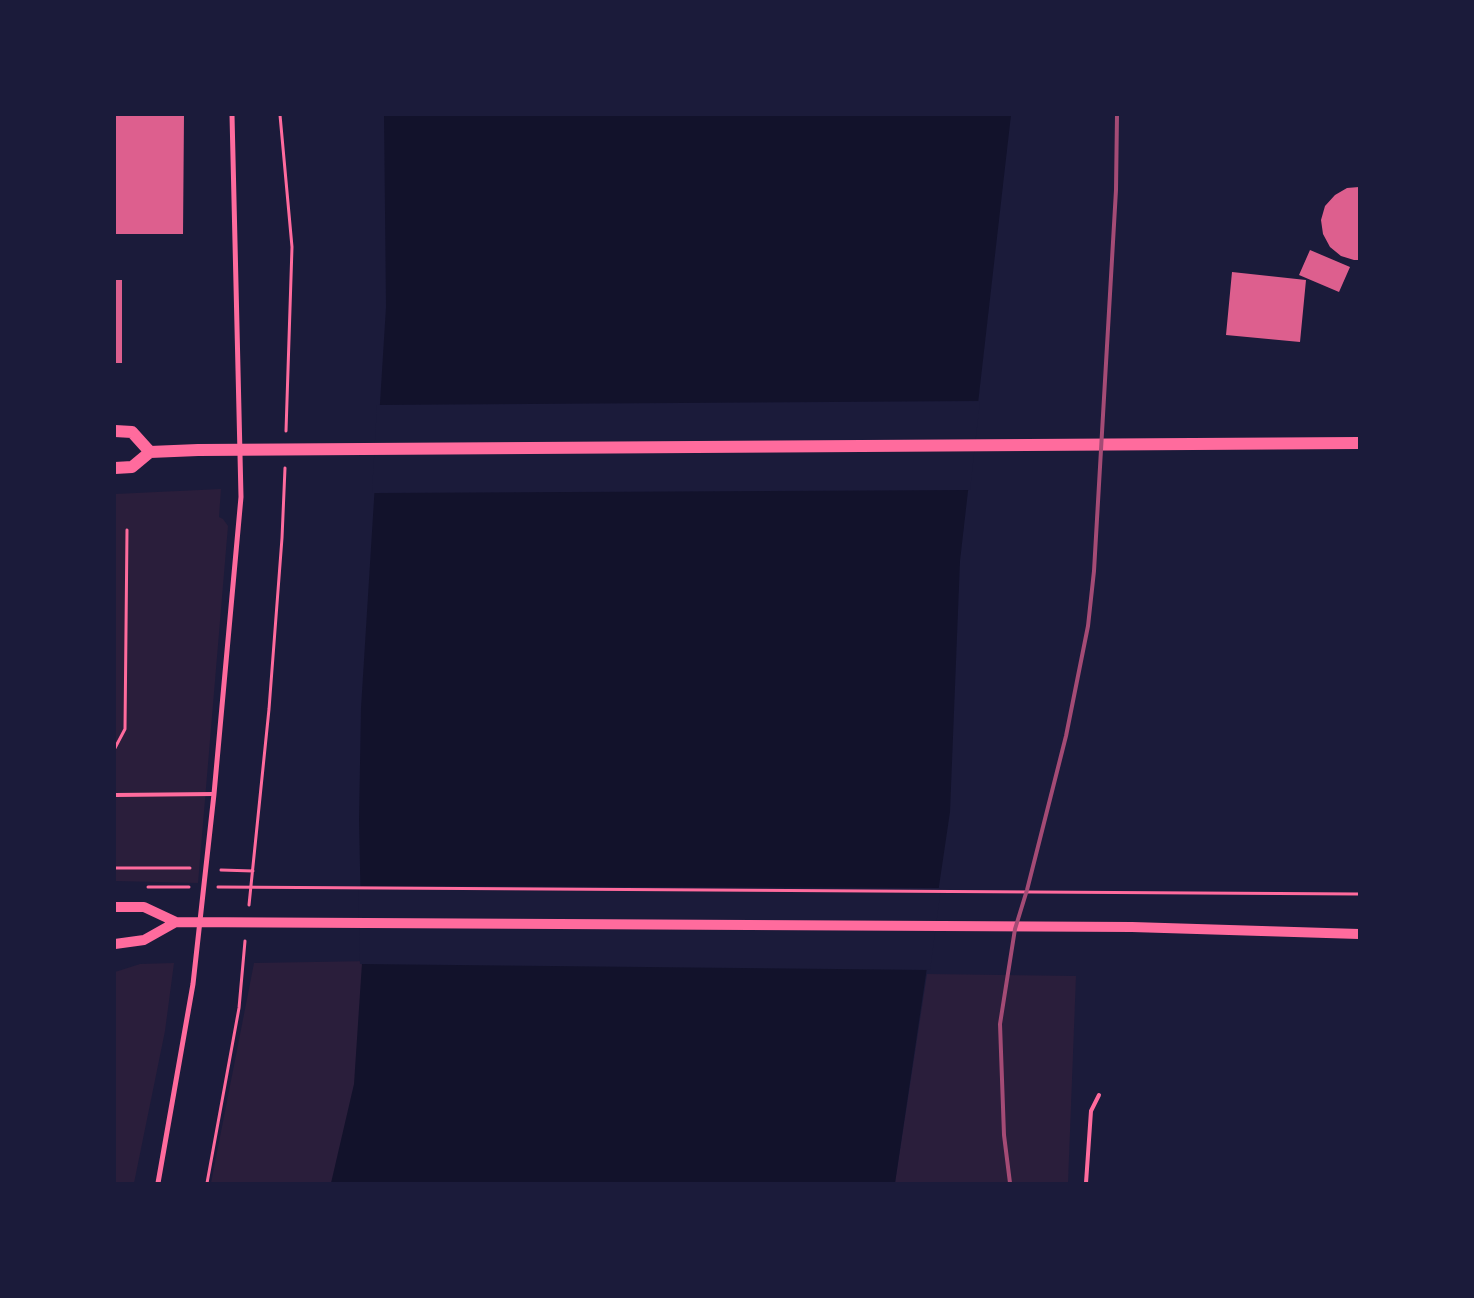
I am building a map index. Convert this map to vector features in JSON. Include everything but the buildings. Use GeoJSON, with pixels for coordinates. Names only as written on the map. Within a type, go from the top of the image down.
{"type":"FeatureCollection","features":[{"type":"Feature","properties":{"kind":"main road"},"geometry":{"type":"LineString","coordinates":[[115,431],[132,432],[150,452]]}},
{"type":"Feature","properties":{"kind":"main road"},"geometry":{"type":"LineString","coordinates":[[115,468],[132,467],[150,452],[198,450],[1359,443]]}},
{"type":"Feature","properties":{"kind":"main road"},"geometry":{"type":"LineString","coordinates":[[115,908],[144,907],[176,922],[1132,927],[1359,934]]}},
{"type":"Feature","properties":{"kind":"main road"},"geometry":{"type":"LineString","coordinates":[[115,944],[144,940],[176,922]]}},
{"type":"Feature","properties":{"kind":"street"},"geometry":{"type":"LineString","coordinates":[[158,1183],[193,984],[214,794],[241,497],[232,115]]}},
{"type":"Feature","properties":{"kind":"lane"},"geometry":{"type":"LineString","coordinates":[[115,795],[214,794]]}},
{"type":"Feature","properties":{"kind":"lane"},"geometry":{"type":"LineString","coordinates":[[1086,1183],[1091,1111],[1099,1095]]}},
{"type":"Feature","properties":{"kind":"path"},"geometry":{"type":"LineString","coordinates":[[280,115],[292,247],[285,441]]}},
{"type":"Feature","properties":{"kind":"path"},"geometry":{"type":"LineString","coordinates":[[249,911],[269,710],[282,538],[285,460]]}},
{"type":"Feature","properties":{"kind":"path"},"geometry":{"type":"LineString","coordinates":[[115,748],[125,729],[127,530]]}},
{"type":"Feature","properties":{"kind":"path"},"geometry":{"type":"LineString","coordinates":[[115,868],[169,867]]}},
{"type":"Feature","properties":{"kind":"path"},"geometry":{"type":"LineString","coordinates":[[146,887],[194,887]]}},
{"type":"Feature","properties":{"kind":"path"},"geometry":{"type":"LineString","coordinates":[[213,887],[1359,894]]}},
{"type":"Feature","properties":{"kind":"path"},"geometry":{"type":"LineString","coordinates":[[207,1183],[239,1008],[246,940]]}},
{"type":"Feature","properties":{"kind":"shaded area"},"geometry":{"type":"Polygon","coordinates":[[[384,115],[1011,115],[960,561],[950,812],[895,1183],[331,1183],[354,1084],[362,963],[359,820],[361,708],[386,307],[384,115]]]}},
{"type":"Feature","properties":{"kind":"shaded area"},"geometry":{"type":"Polygon","coordinates":[[[221,489],[219,517],[228,526],[198,883],[115,881],[115,494],[221,489]]]}},
{"type":"Feature","properties":{"kind":"shaded area"},"geometry":{"type":"Polygon","coordinates":[[[434,960],[374,1183],[211,1183],[254,963],[434,960]]]}},
{"type":"Feature","properties":{"kind":"shaded area"},"geometry":{"type":"Polygon","coordinates":[[[174,963],[165,1031],[134,1183],[115,1183],[115,972],[140,964],[174,963]]]}},
{"type":"Feature","properties":{"kind":"shaded area"},"geometry":{"type":"Polygon","coordinates":[[[927,974],[1076,976],[1068,1183],[895,1183],[927,974]]]}},
{"type":"Feature","properties":{"kind":"pier"},"geometry":{"type":"Polygon","coordinates":[[[980,401],[970,490],[372,493],[377,405],[980,401]]]}},
{"type":"Feature","properties":{"kind":"pier"},"geometry":{"type":"Polygon","coordinates":[[[358,886],[941,888],[930,970],[360,964],[358,886]]]}},
{"type":"Feature","properties":{"kind":"railway"},"geometry":{"type":"LineString","coordinates":[[1010,1183],[1004,1135],[1000,1024],[1015,929],[1027,890],[1066,736],[1088,626],[1094,571],[1116,190],[1117,115]]}}]}
